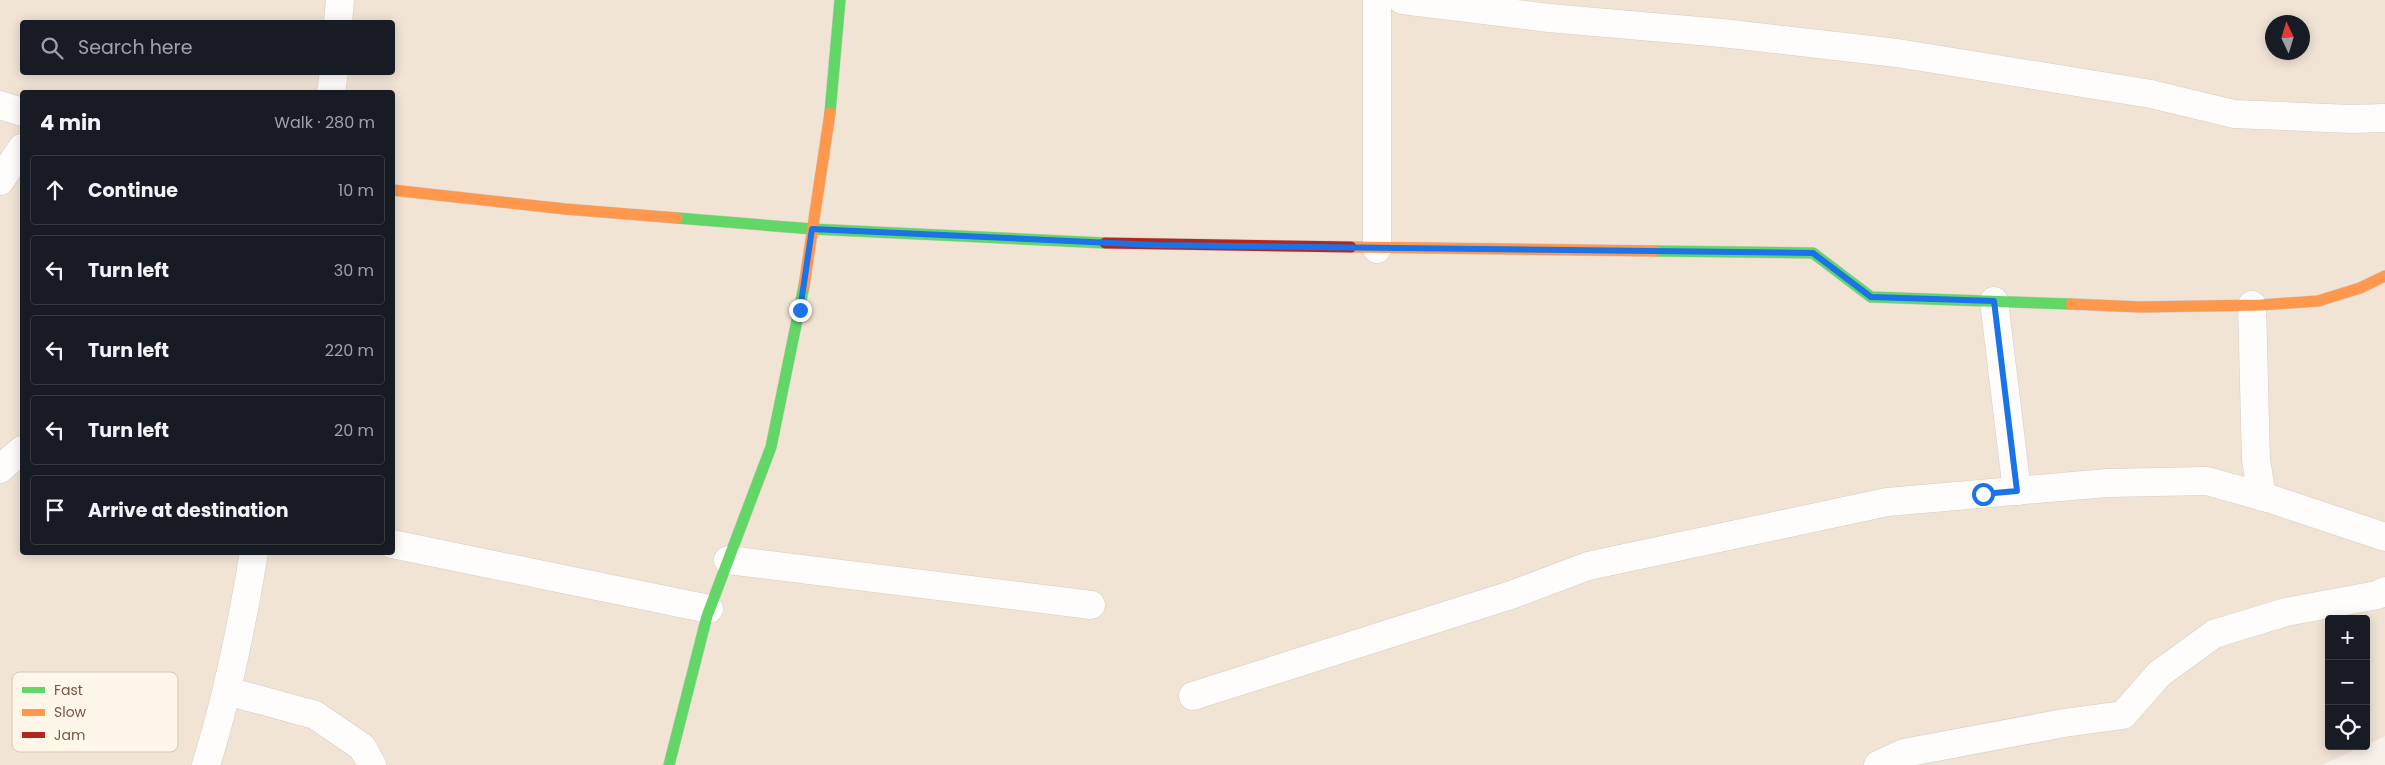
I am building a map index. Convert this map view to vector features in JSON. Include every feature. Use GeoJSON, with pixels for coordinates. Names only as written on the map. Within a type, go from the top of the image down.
{"type":"FeatureCollection","features":[{"type":"Feature","properties":{"kind":"street"},"geometry":{"type":"LineString","coordinates":[[338,20],[340,0]]}},
{"type":"Feature","properties":{"kind":"street"},"geometry":{"type":"LineString","coordinates":[[669,765],[709,609],[771,448],[800,310],[832,101],[840,0]]}},
{"type":"Feature","properties":{"kind":"street"},"geometry":{"type":"LineString","coordinates":[[1377,0],[1377,248]]}},
{"type":"Feature","properties":{"kind":"street"},"geometry":{"type":"LineString","coordinates":[[1402,0],[1549,18],[1722,33],[1897,52],[2151,94],[2234,114],[2351,119],[2385,118]]}},
{"type":"Feature","properties":{"kind":"street"},"geometry":{"type":"LineString","coordinates":[[331,90],[334,75]]}},
{"type":"Feature","properties":{"kind":"street"},"geometry":{"type":"LineString","coordinates":[[0,105],[20,111]]}},
{"type":"Feature","properties":{"kind":"street"},"geometry":{"type":"LineString","coordinates":[[0,181],[20,151]]}},
{"type":"Feature","properties":{"kind":"street"},"geometry":{"type":"LineString","coordinates":[[395,190],[565,209],[812,229],[1155,245],[1813,253],[1871,297],[2141,307],[2252,305],[2318,301],[2360,288],[2385,276]]}},
{"type":"Feature","properties":{"kind":"street"},"geometry":{"type":"LineString","coordinates":[[1994,301],[2017,491]]}},
{"type":"Feature","properties":{"kind":"street"},"geometry":{"type":"LineString","coordinates":[[2252,305],[2256,460],[2262,497]]}},
{"type":"Feature","properties":{"kind":"street"},"geometry":{"type":"LineString","coordinates":[[0,469],[20,452]]}},
{"type":"Feature","properties":{"kind":"street"},"geometry":{"type":"LineString","coordinates":[[1193,696],[1511,595],[1588,566],[1887,502],[2107,483],[2207,481],[2385,537]]}},
{"type":"Feature","properties":{"kind":"street"},"geometry":{"type":"LineString","coordinates":[[395,545],[709,609]]}},
{"type":"Feature","properties":{"kind":"street"},"geometry":{"type":"LineString","coordinates":[[206,765],[241,634],[254,555]]}},
{"type":"Feature","properties":{"kind":"street"},"geometry":{"type":"LineString","coordinates":[[728,560],[1091,606]]}},
{"type":"Feature","properties":{"kind":"street"},"geometry":{"type":"LineString","coordinates":[[1878,765],[1904,753],[2064,723],[2123,715],[2159,674],[2214,634],[2286,612],[2377,595],[2385,591]]}},
{"type":"Feature","properties":{"kind":"street"},"geometry":{"type":"LineString","coordinates":[[227,691],[315,714],[362,747],[372,765]]}},
{"type":"Feature","properties":{"kind":"shaded area"},"geometry":{"type":"Polygon","coordinates":[[[0,0],[2385,0],[2385,736],[2370,743],[2370,615],[2325,615],[2325,750],[2354,750],[2322,765],[0,765],[0,0]]]}},
{"type":"Feature","properties":{"kind":"traffic: fast"},"geometry":{"type":"LineString","coordinates":[[830,113],[840,0]]}},
{"type":"Feature","properties":{"kind":"traffic: fast"},"geometry":{"type":"LineString","coordinates":[[677,218],[812,229],[1105,243]]}},
{"type":"Feature","properties":{"kind":"traffic: fast"},"geometry":{"type":"LineString","coordinates":[[1655,251],[1813,253],[1871,297],[2071,304]]}},
{"type":"Feature","properties":{"kind":"traffic: fast"},"geometry":{"type":"LineString","coordinates":[[669,765],[707,616],[771,447],[804,286]]}},
{"type":"Feature","properties":{"kind":"traffic: slow"},"geometry":{"type":"LineString","coordinates":[[804,286],[830,113]]}},
{"type":"Feature","properties":{"kind":"traffic: slow"},"geometry":{"type":"LineString","coordinates":[[395,190],[565,209],[677,218]]}},
{"type":"Feature","properties":{"kind":"traffic: slow"},"geometry":{"type":"LineString","coordinates":[[1351,247],[1655,251]]}},
{"type":"Feature","properties":{"kind":"traffic: slow"},"geometry":{"type":"LineString","coordinates":[[2071,304],[2141,307],[2261,305],[2318,301],[2360,288],[2385,276]]}},
{"type":"Feature","properties":{"kind":"traffic: jam"},"geometry":{"type":"LineString","coordinates":[[1105,243],[1351,247]]}},
{"type":"Feature","properties":{"kind":"route"},"geometry":{"type":"LineString","coordinates":[[800,310],[812,229],[1155,245],[1813,253],[1871,297],[1994,301],[2017,491],[1983,494]]}}]}
